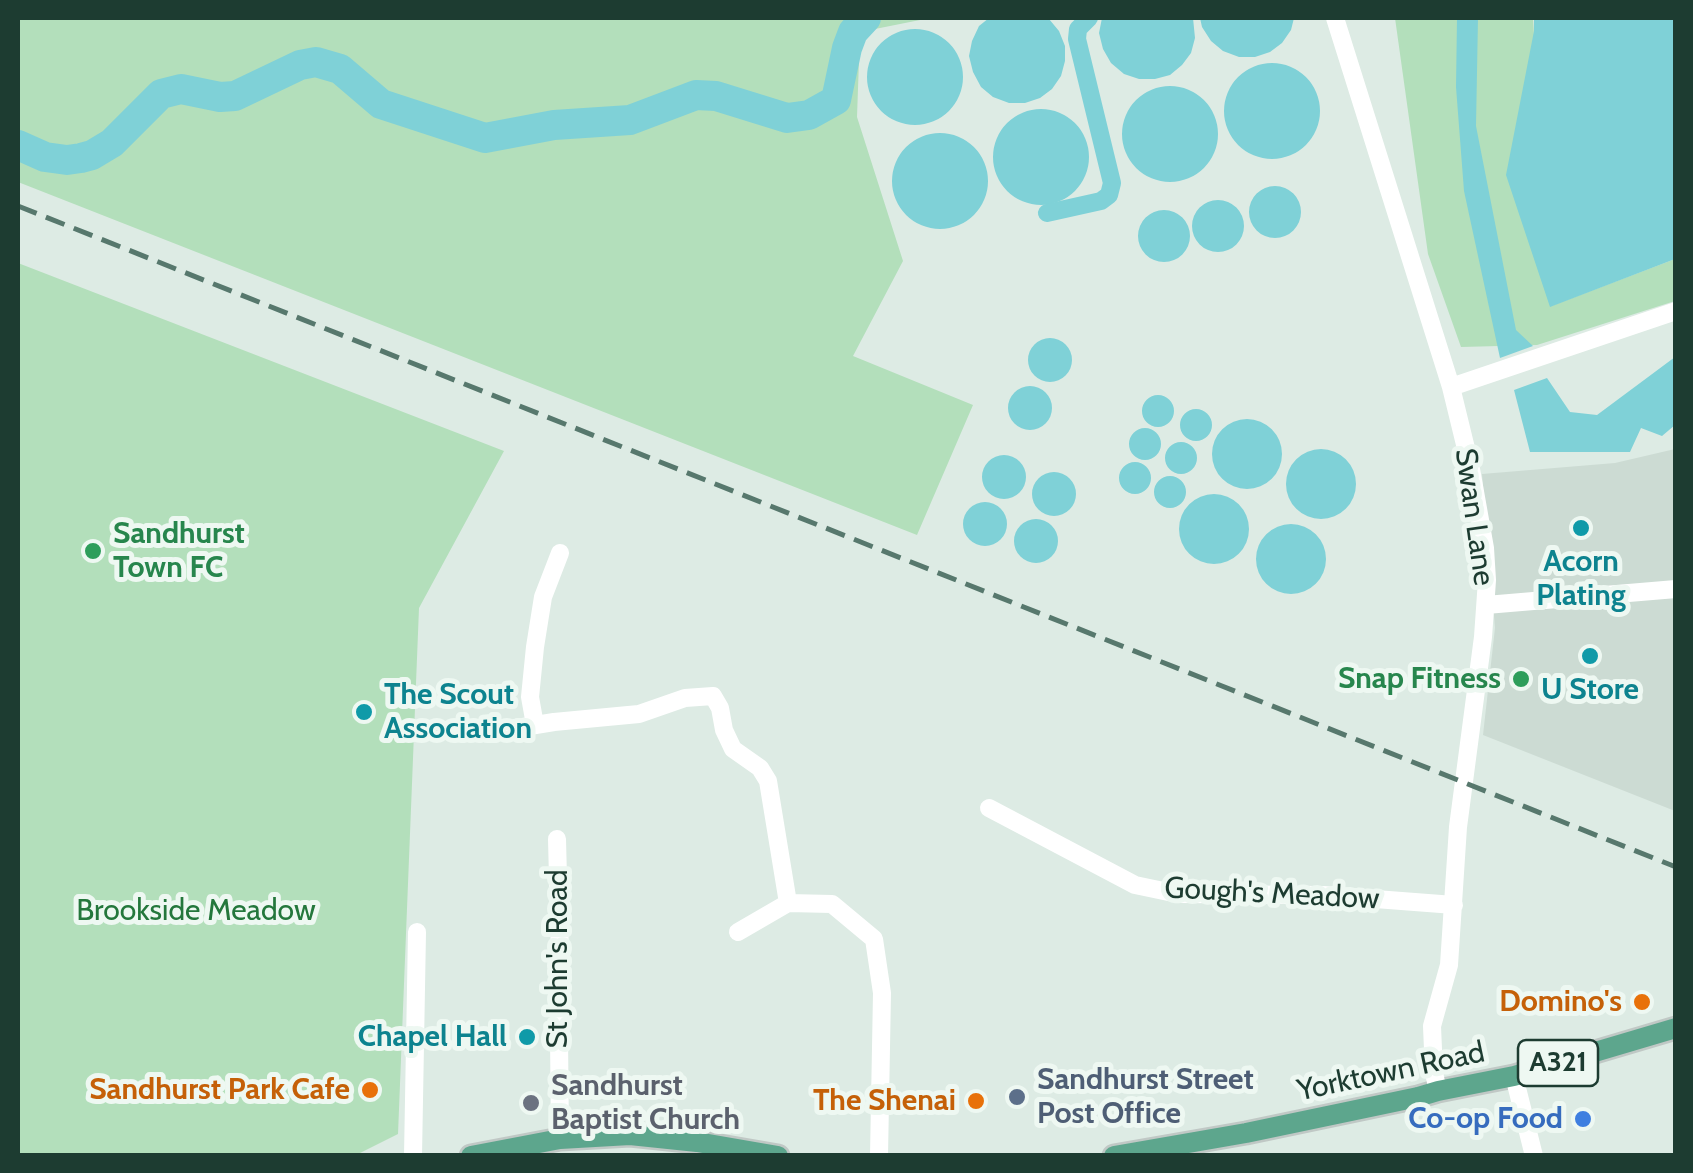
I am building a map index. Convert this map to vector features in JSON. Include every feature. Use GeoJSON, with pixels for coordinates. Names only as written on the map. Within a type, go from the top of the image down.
{"type":"FeatureCollection","features":[{"type":"Feature","properties":{"kind":"main road","name":"Yorktown Road"},"geometry":{"type":"LineString","coordinates":[[1114,1156],[1246,1133],[1514,1076],[1676,1028]]}},
{"type":"Feature","properties":{"kind":"main road"},"geometry":{"type":"LineString","coordinates":[[472,1156],[630,1135],[778,1156]]}},
{"type":"Feature","properties":{"kind":"street","name":"Swan Lane"},"geometry":{"type":"LineString","coordinates":[[1335,18],[1451,387],[1485,548],[1486,605],[1458,827],[1448,965],[1432,1026],[1438,1090]]}},
{"type":"Feature","properties":{"kind":"street"},"geometry":{"type":"LineString","coordinates":[[1451,387],[1676,311]]}},
{"type":"Feature","properties":{"kind":"street"},"geometry":{"type":"LineString","coordinates":[[535,725],[530,697],[535,647],[543,597],[560,554]]}},
{"type":"Feature","properties":{"kind":"street"},"geometry":{"type":"LineString","coordinates":[[1486,605],[1676,588]]}},
{"type":"Feature","properties":{"kind":"street"},"geometry":{"type":"LineString","coordinates":[[511,729],[639,714],[686,698],[712,696],[733,748],[760,768],[768,781],[788,903]]}},
{"type":"Feature","properties":{"kind":"street","name":"Gough's Meadow"},"geometry":{"type":"LineString","coordinates":[[990,808],[1135,884],[1178,894],[1324,895],[1454,906]]}},
{"type":"Feature","properties":{"kind":"street","name":"St John's Road"},"geometry":{"type":"LineString","coordinates":[[557,839],[561,995],[558,1036],[571,1144]]}},
{"type":"Feature","properties":{"kind":"street"},"geometry":{"type":"LineString","coordinates":[[738,932],[788,903],[832,904],[874,939],[882,994],[879,1156]]}},
{"type":"Feature","properties":{"kind":"street"},"geometry":{"type":"LineString","coordinates":[[413,1156],[417,932]]}},
{"type":"Feature","properties":{"kind":"street"},"geometry":{"type":"LineString","coordinates":[[1514,1076],[1534,1156]]}},
{"type":"Feature","properties":{"kind":"shaded area"},"geometry":{"type":"Polygon","coordinates":[[[1675,449],[1675,811],[1483,735],[1495,628],[1482,474],[1615,463],[1675,449]]]}},
{"type":"Feature","properties":{"kind":"green space"},"geometry":{"type":"Polygon","coordinates":[[[18,18],[930,18],[860,32],[857,117],[903,261],[853,356],[973,405],[917,535],[18,182],[18,18]]]}},
{"type":"Feature","properties":{"kind":"green space"},"geometry":{"type":"Polygon","coordinates":[[[1395,18],[1533,18],[1551,306],[1675,259],[1675,301],[1537,345],[1461,347],[1428,254],[1395,18]]]}},
{"type":"Feature","properties":{"kind":"green space","name":"Brookside Meadow"},"geometry":{"type":"Polygon","coordinates":[[[18,263],[504,451],[419,608],[398,1134],[356,1155],[18,1155],[18,263]]]}},
{"type":"Feature","properties":{"kind":"water"},"geometry":{"type":"Polygon","coordinates":[[[989,18],[1049,19],[1065,46],[1061,76],[1052,89],[1025,103],[1009,103],[981,87],[969,56],[979,26],[989,18]]]}},
{"type":"Feature","properties":{"kind":"water"},"geometry":{"type":"Polygon","coordinates":[[[1102,18],[1193,18],[1195,38],[1191,53],[1170,75],[1139,79],[1124,74],[1103,49],[1099,33],[1102,18]]]}},
{"type":"Feature","properties":{"kind":"water"},"geometry":{"type":"Polygon","coordinates":[[[1200,18],[1294,18],[1282,43],[1270,52],[1239,57],[1211,41],[1200,18]]]}},
{"type":"Feature","properties":{"kind":"water"},"geometry":{"type":"Polygon","coordinates":[[[1457,18],[1478,18],[1476,126],[1516,330],[1533,346],[1500,358],[1464,191],[1456,87],[1457,18]]]}},
{"type":"Feature","properties":{"kind":"water"},"geometry":{"type":"Polygon","coordinates":[[[1534,18],[1675,18],[1675,259],[1550,307],[1506,175],[1534,18]]]}},
{"type":"Feature","properties":{"kind":"water"},"geometry":{"type":"Polygon","coordinates":[[[915,29],[933,33],[949,43],[959,59],[963,77],[959,95],[949,111],[933,121],[915,125],[897,121],[881,111],[871,95],[867,77],[871,59],[881,43],[897,33],[915,29]]]}},
{"type":"Feature","properties":{"kind":"water"},"geometry":{"type":"Polygon","coordinates":[[[1272,63],[1290,67],[1306,77],[1316,93],[1320,111],[1316,129],[1306,145],[1290,155],[1272,159],[1254,155],[1238,145],[1228,129],[1224,111],[1228,93],[1238,77],[1254,67],[1272,63]]]}},
{"type":"Feature","properties":{"kind":"water"},"geometry":{"type":"Polygon","coordinates":[[[1170,86],[1188,90],[1204,100],[1214,116],[1218,134],[1214,152],[1204,168],[1188,178],[1170,182],[1152,178],[1136,168],[1126,152],[1122,134],[1126,116],[1136,100],[1152,90],[1170,86]]]}},
{"type":"Feature","properties":{"kind":"water"},"geometry":{"type":"Polygon","coordinates":[[[1041,109],[1059,113],[1075,123],[1085,139],[1089,157],[1085,175],[1075,191],[1059,201],[1041,205],[1023,201],[1007,191],[997,175],[993,157],[997,139],[1007,123],[1023,113],[1041,109]]]}},
{"type":"Feature","properties":{"kind":"water"},"geometry":{"type":"Polygon","coordinates":[[[940,133],[958,137],[974,147],[984,163],[988,181],[984,199],[974,215],[958,225],[940,229],[922,225],[906,215],[896,199],[892,181],[896,163],[906,147],[922,137],[940,133]]]}},
{"type":"Feature","properties":{"kind":"water"},"geometry":{"type":"Polygon","coordinates":[[[1275,186],[1293,194],[1301,212],[1293,230],[1275,238],[1257,230],[1249,212],[1257,194],[1275,186]]]}},
{"type":"Feature","properties":{"kind":"water"},"geometry":{"type":"Polygon","coordinates":[[[1218,200],[1236,208],[1244,226],[1236,244],[1218,252],[1200,244],[1192,226],[1200,208],[1218,200]]]}},
{"type":"Feature","properties":{"kind":"water"},"geometry":{"type":"Polygon","coordinates":[[[1164,210],[1182,218],[1190,236],[1182,254],[1164,262],[1146,254],[1138,236],[1146,218],[1164,210]]]}},
{"type":"Feature","properties":{"kind":"water"},"geometry":{"type":"Polygon","coordinates":[[[1050,338],[1066,344],[1072,360],[1066,376],[1050,382],[1034,376],[1028,360],[1034,344],[1050,338]]]}},
{"type":"Feature","properties":{"kind":"water"},"geometry":{"type":"Polygon","coordinates":[[[1675,357],[1675,425],[1662,436],[1641,428],[1630,452],[1530,452],[1514,390],[1547,378],[1570,412],[1597,415],[1675,357]]]}},
{"type":"Feature","properties":{"kind":"water"},"geometry":{"type":"Polygon","coordinates":[[[1030,386],[1046,392],[1052,408],[1046,424],[1030,430],[1014,424],[1008,408],[1014,392],[1030,386]]]}},
{"type":"Feature","properties":{"kind":"water"},"geometry":{"type":"Polygon","coordinates":[[[1158,395],[1169,400],[1174,411],[1169,422],[1158,427],[1147,422],[1142,411],[1147,400],[1158,395]]]}},
{"type":"Feature","properties":{"kind":"water"},"geometry":{"type":"Polygon","coordinates":[[[1196,409],[1207,414],[1212,425],[1207,436],[1196,441],[1185,436],[1180,425],[1185,414],[1196,409]]]}},
{"type":"Feature","properties":{"kind":"water"},"geometry":{"type":"Polygon","coordinates":[[[1247,419],[1261,421],[1272,429],[1280,440],[1280,468],[1272,479],[1261,487],[1247,489],[1233,487],[1222,479],[1214,468],[1212,454],[1214,440],[1222,429],[1233,421],[1247,419]]]}},
{"type":"Feature","properties":{"kind":"water"},"geometry":{"type":"Polygon","coordinates":[[[1145,428],[1156,433],[1161,444],[1156,455],[1145,460],[1134,455],[1129,444],[1134,433],[1145,428]]]}},
{"type":"Feature","properties":{"kind":"water"},"geometry":{"type":"Polygon","coordinates":[[[1181,442],[1192,447],[1197,458],[1192,469],[1181,474],[1170,469],[1165,458],[1170,447],[1181,442]]]}},
{"type":"Feature","properties":{"kind":"water"},"geometry":{"type":"Polygon","coordinates":[[[1321,449],[1335,451],[1346,459],[1354,470],[1354,498],[1346,509],[1335,517],[1321,519],[1307,517],[1296,509],[1288,498],[1286,484],[1288,470],[1296,459],[1307,451],[1321,449]]]}},
{"type":"Feature","properties":{"kind":"water"},"geometry":{"type":"Polygon","coordinates":[[[1004,455],[1020,461],[1026,477],[1020,493],[1004,499],[988,493],[982,477],[988,461],[1004,455]]]}},
{"type":"Feature","properties":{"kind":"water"},"geometry":{"type":"Polygon","coordinates":[[[1135,462],[1146,467],[1151,478],[1146,489],[1135,494],[1124,489],[1119,478],[1124,467],[1135,462]]]}},
{"type":"Feature","properties":{"kind":"water"},"geometry":{"type":"Polygon","coordinates":[[[1054,472],[1070,478],[1076,494],[1070,510],[1054,516],[1038,510],[1032,494],[1038,478],[1054,472]]]}},
{"type":"Feature","properties":{"kind":"water"},"geometry":{"type":"Polygon","coordinates":[[[1170,476],[1181,481],[1186,492],[1181,503],[1170,508],[1159,503],[1154,492],[1159,481],[1170,476]]]}},
{"type":"Feature","properties":{"kind":"water"},"geometry":{"type":"Polygon","coordinates":[[[1214,494],[1228,496],[1239,504],[1247,515],[1247,543],[1239,554],[1228,562],[1214,564],[1200,562],[1189,554],[1181,543],[1179,529],[1181,515],[1189,504],[1200,496],[1214,494]]]}},
{"type":"Feature","properties":{"kind":"water"},"geometry":{"type":"Polygon","coordinates":[[[985,502],[1001,508],[1007,524],[1001,540],[985,546],[969,540],[963,524],[969,508],[985,502]]]}},
{"type":"Feature","properties":{"kind":"water"},"geometry":{"type":"Polygon","coordinates":[[[1036,519],[1052,525],[1058,541],[1052,557],[1036,563],[1020,557],[1014,541],[1020,525],[1036,519]]]}},
{"type":"Feature","properties":{"kind":"water"},"geometry":{"type":"Polygon","coordinates":[[[1291,524],[1305,526],[1316,534],[1324,545],[1324,573],[1316,584],[1305,592],[1291,594],[1277,592],[1266,584],[1258,573],[1256,559],[1258,545],[1266,534],[1277,526],[1291,524]]]}},
{"type":"Feature","properties":{"kind":"waterway"},"geometry":{"type":"LineString","coordinates":[[18,145],[45,157],[67,160],[92,155],[112,143],[161,94],[181,89],[235,96],[300,65],[316,62],[340,69],[381,104],[485,138],[554,125],[630,120],[696,95],[716,96],[787,118],[809,115],[836,100],[847,48],[853,32],[866,18]]}},
{"type":"Feature","properties":{"kind":"waterway"},"geometry":{"type":"LineString","coordinates":[[1047,213],[1101,201],[1109,195],[1112,183],[1077,39],[1078,29],[1089,18]]}},
{"type":"Feature","properties":{"kind":"railway"},"geometry":{"type":"LineString","coordinates":[[18,206],[1676,867]]}},
{"type":"Feature","properties":{"kind":"place","name":"Acorn Plating"},"geometry":{"type":"Point","coordinates":[1581,528]}},
{"type":"Feature","properties":{"kind":"place","name":"Sandhurst Town FC"},"geometry":{"type":"Point","coordinates":[93,551]}},
{"type":"Feature","properties":{"kind":"place","name":"U Store"},"geometry":{"type":"Point","coordinates":[1590,656]}},
{"type":"Feature","properties":{"kind":"place","name":"Snap Fitness"},"geometry":{"type":"Point","coordinates":[1521,679]}},
{"type":"Feature","properties":{"kind":"place","name":"The Scout Association"},"geometry":{"type":"Point","coordinates":[364,712]}},
{"type":"Feature","properties":{"kind":"place","name":"Domino's"},"geometry":{"type":"Point","coordinates":[1642,1002]}},
{"type":"Feature","properties":{"kind":"place","name":"Chapel Hall"},"geometry":{"type":"Point","coordinates":[527,1037]}},
{"type":"Feature","properties":{"kind":"place","name":"Sandhurst Park Cafe"},"geometry":{"type":"Point","coordinates":[370,1090]}},
{"type":"Feature","properties":{"kind":"place","name":"Sandhurst Street Post Office"},"geometry":{"type":"Point","coordinates":[1017,1097]}},
{"type":"Feature","properties":{"kind":"place","name":"The Shenai"},"geometry":{"type":"Point","coordinates":[976,1101]}},
{"type":"Feature","properties":{"kind":"place","name":"Sandhurst Baptist Church"},"geometry":{"type":"Point","coordinates":[531,1103]}},
{"type":"Feature","properties":{"kind":"place","name":"Co-op Food"},"geometry":{"type":"Point","coordinates":[1583,1119]}}]}
